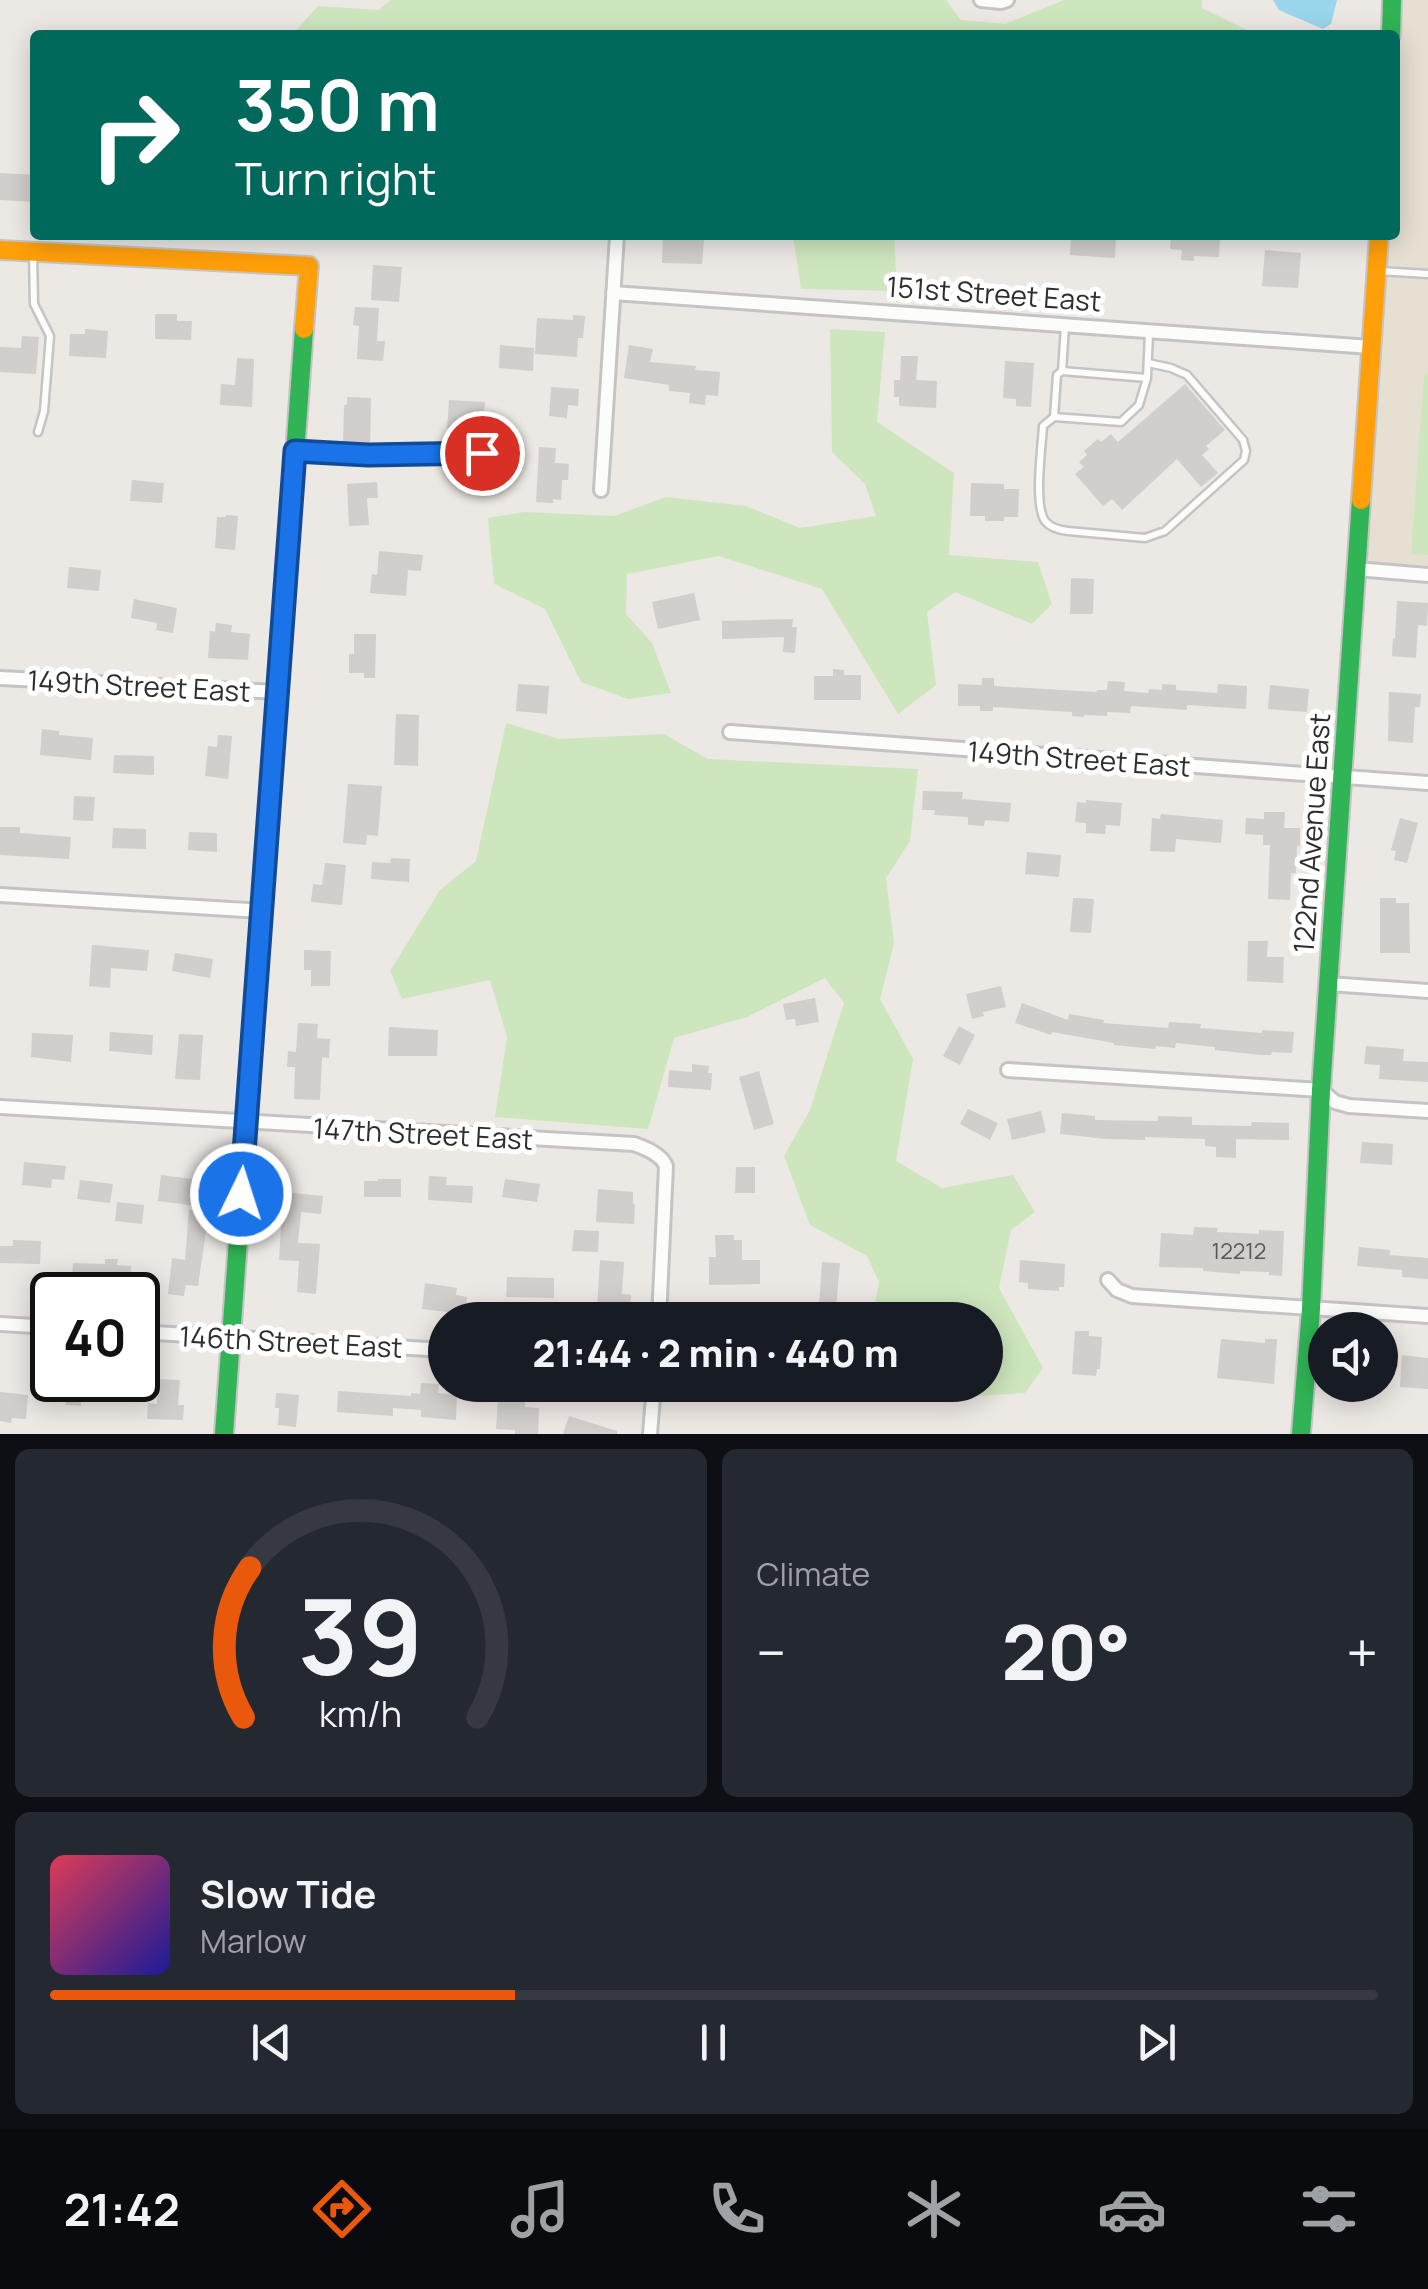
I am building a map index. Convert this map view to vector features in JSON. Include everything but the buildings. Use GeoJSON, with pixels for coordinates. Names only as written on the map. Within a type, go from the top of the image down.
{"type":"FeatureCollection","features":[{"type":"Feature","properties":{"kind":"street"},"geometry":{"type":"LineString","coordinates":[[981,0],[1007,0]]}},
{"type":"Feature","properties":{"kind":"street"},"geometry":{"type":"LineString","coordinates":[[1390,30],[1392,0]]}},
{"type":"Feature","properties":{"kind":"street"},"geometry":{"type":"LineString","coordinates":[[601,490],[617,240]]}},
{"type":"Feature","properties":{"kind":"street","name":"122nd Avenue East"},"geometry":{"type":"LineString","coordinates":[[1301,1434],[1379,240]]}},
{"type":"Feature","properties":{"kind":"street"},"geometry":{"type":"LineString","coordinates":[[0,250],[309,266],[224,1434]]}},
{"type":"Feature","properties":{"kind":"street","name":"151st Street East"},"geometry":{"type":"LineString","coordinates":[[613,293],[1371,347]]}},
{"type":"Feature","properties":{"kind":"street"},"geometry":{"type":"LineString","coordinates":[[1356,569],[1428,574]]}},
{"type":"Feature","properties":{"kind":"street","name":"149th Street East"},"geometry":{"type":"LineString","coordinates":[[0,678],[277,692]]}},
{"type":"Feature","properties":{"kind":"street","name":"149th Street East"},"geometry":{"type":"LineString","coordinates":[[730,732],[1428,782]]}},
{"type":"Feature","properties":{"kind":"street"},"geometry":{"type":"LineString","coordinates":[[0,895],[262,911]]}},
{"type":"Feature","properties":{"kind":"street"},"geometry":{"type":"LineString","coordinates":[[1328,984],[1428,991]]}},
{"type":"Feature","properties":{"kind":"street"},"geometry":{"type":"LineString","coordinates":[[1008,1070],[1321,1090],[1335,1102],[1350,1106],[1428,1112]]}},
{"type":"Feature","properties":{"kind":"street","name":"147th Street East"},"geometry":{"type":"LineString","coordinates":[[0,1107],[634,1144],[663,1160],[667,1174],[660,1302]]}},
{"type":"Feature","properties":{"kind":"street"},"geometry":{"type":"LineString","coordinates":[[1108,1280],[1117,1290],[1132,1296],[1428,1316]]}},
{"type":"Feature","properties":{"kind":"street"},"geometry":{"type":"LineString","coordinates":[[0,1324],[30,1326]]}},
{"type":"Feature","properties":{"kind":"street","name":"146th Street East"},"geometry":{"type":"LineString","coordinates":[[160,1333],[428,1349]]}},
{"type":"Feature","properties":{"kind":"street"},"geometry":{"type":"LineString","coordinates":[[650,1434],[653,1402]]}},
{"type":"Feature","properties":{"kind":"lane"},"geometry":{"type":"LineString","coordinates":[[33,252],[34,304],[50,336],[44,410],[38,432]]}},
{"type":"Feature","properties":{"kind":"lane"},"geometry":{"type":"LineString","coordinates":[[1377,271],[1428,274]]}},
{"type":"Feature","properties":{"kind":"lane"},"geometry":{"type":"LineString","coordinates":[[1062,371],[1065,325]]}},
{"type":"Feature","properties":{"kind":"lane"},"geometry":{"type":"LineString","coordinates":[[1054,417],[1121,422],[1139,406],[1147,378],[1149,331]]}},
{"type":"Feature","properties":{"kind":"lane"},"geometry":{"type":"LineString","coordinates":[[1147,378],[1062,371],[1057,375],[1054,417],[1044,426],[1040,506],[1047,524],[1068,532],[1145,538],[1165,531],[1244,460],[1243,440],[1187,375],[1148,363]]}},
{"type":"Feature","properties":{"kind":"lane"},"geometry":{"type":"LineString","coordinates":[[295,451],[368,455],[482,453]]}},
{"type":"Feature","properties":{"kind":"shaded area"},"geometry":{"type":"Polygon","coordinates":[[[1392,0],[1428,0],[1428,575],[1356,569],[1378,240],[1400,240],[1400,30],[1395,30],[1392,0]]]}},
{"type":"Feature","properties":{"kind":"green space"},"geometry":{"type":"Polygon","coordinates":[[[391,0],[946,0],[961,20],[1005,24],[1064,0],[1202,0],[1202,8],[1247,30],[296,30],[318,6],[378,10],[391,0]]]}},
{"type":"Feature","properties":{"kind":"green space"},"geometry":{"type":"Polygon","coordinates":[[[794,240],[894,240],[897,291],[801,289],[794,240]]]}},
{"type":"Feature","properties":{"kind":"green space"},"geometry":{"type":"Polygon","coordinates":[[[830,329],[885,332],[877,422],[954,473],[949,555],[1038,562],[1052,604],[1032,624],[955,592],[927,612],[936,685],[898,714],[822,589],[719,556],[627,574],[626,614],[652,643],[671,693],[628,699],[581,682],[545,609],[494,584],[488,518],[524,512],[614,516],[666,497],[746,506],[800,528],[876,516],[865,484],[832,452],[830,329]]]}},
{"type":"Feature","properties":{"kind":"green space"},"geometry":{"type":"Polygon","coordinates":[[[1428,372],[1428,555],[1411,554],[1424,376],[1428,372]]]}},
{"type":"Feature","properties":{"kind":"green space"},"geometry":{"type":"Polygon","coordinates":[[[506,723],[559,739],[664,734],[708,759],[918,769],[910,841],[886,878],[894,943],[880,999],[913,1059],[896,1161],[942,1188],[1013,1175],[1035,1212],[1011,1230],[999,1288],[1043,1368],[1025,1393],[1003,1394],[1003,1302],[875,1302],[879,1282],[867,1256],[810,1225],[784,1156],[810,1110],[844,1003],[825,978],[747,1017],[674,1038],[648,1129],[495,1117],[507,1037],[490,980],[402,999],[390,971],[440,890],[476,861],[506,723]]]}},
{"type":"Feature","properties":{"kind":"water"},"geometry":{"type":"Polygon","coordinates":[[[1273,0],[1337,0],[1331,24],[1323,29],[1279,10],[1273,0]]]}},
{"type":"Feature","properties":{"kind":"traffic: fast"},"geometry":{"type":"LineString","coordinates":[[1391,30],[1392,0]]}},
{"type":"Feature","properties":{"kind":"traffic: fast"},"geometry":{"type":"LineString","coordinates":[[224,1434],[304,329]]}},
{"type":"Feature","properties":{"kind":"traffic: fast"},"geometry":{"type":"LineString","coordinates":[[1301,1434],[1361,500]]}},
{"type":"Feature","properties":{"kind":"traffic: slow"},"geometry":{"type":"LineString","coordinates":[[1361,500],[1379,240]]}},
{"type":"Feature","properties":{"kind":"traffic: slow"},"geometry":{"type":"LineString","coordinates":[[0,250],[309,266],[304,329]]}},
{"type":"Feature","properties":{"kind":"route"},"geometry":{"type":"LineString","coordinates":[[241,1194],[295,451],[368,455],[482,453]]}}]}
